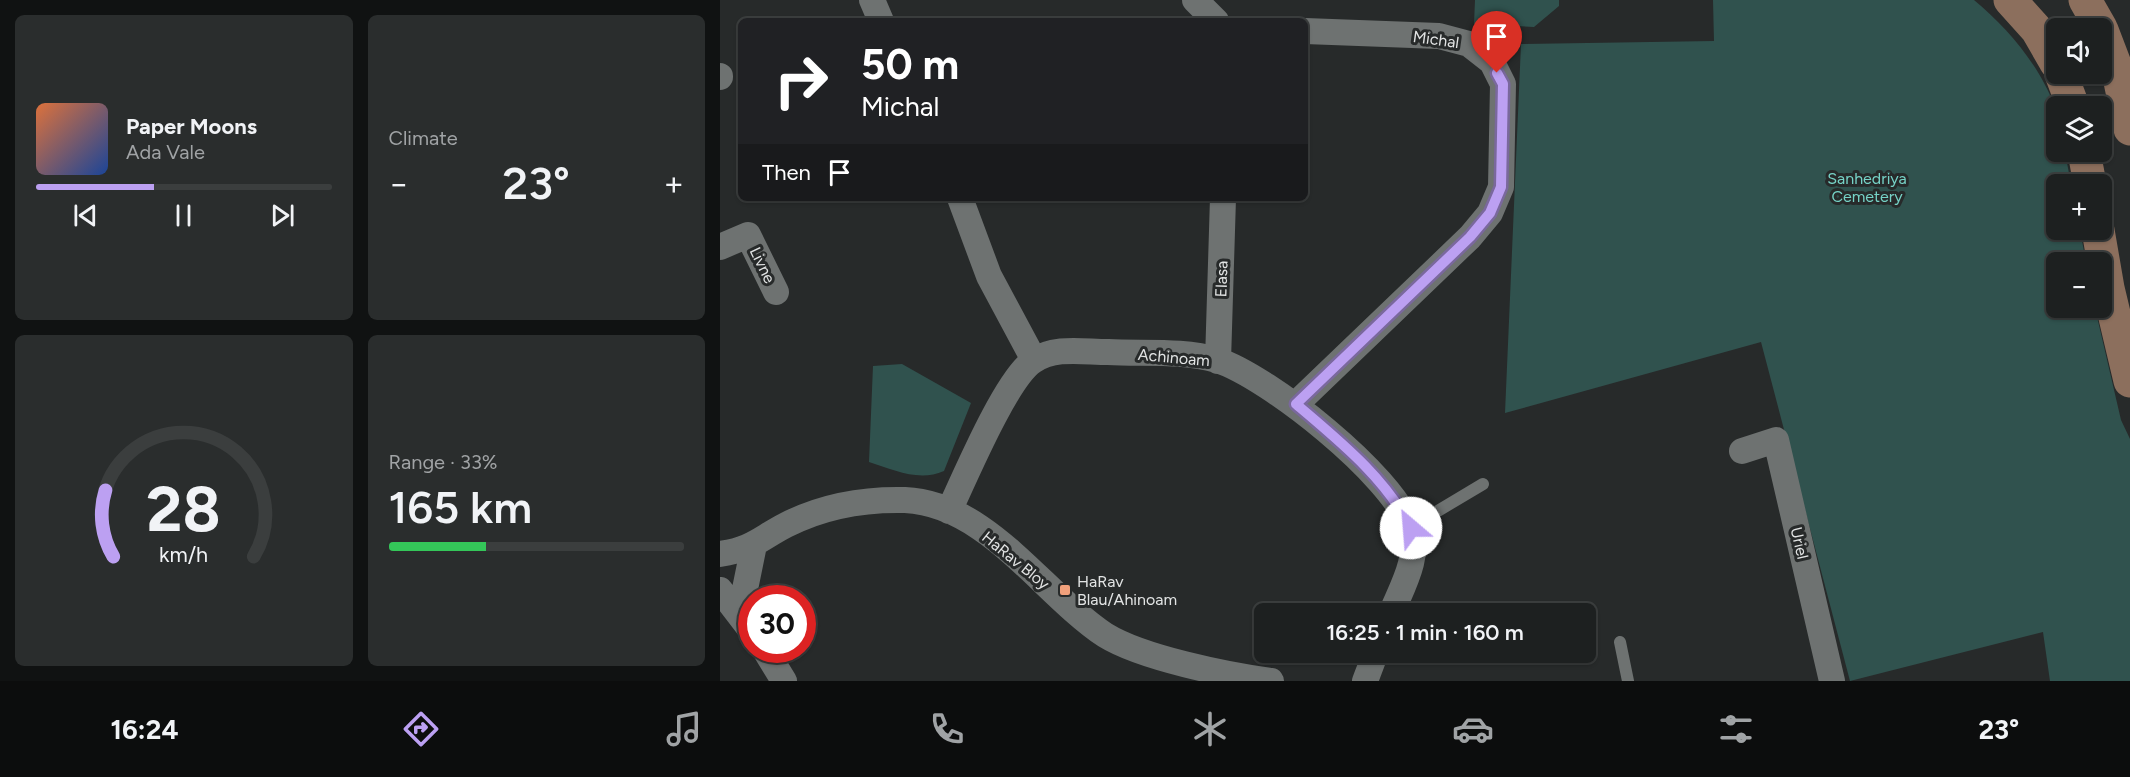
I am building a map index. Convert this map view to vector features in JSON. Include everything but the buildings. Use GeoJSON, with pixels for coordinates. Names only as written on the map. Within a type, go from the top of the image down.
{"type":"FeatureCollection","features":[{"type":"Feature","properties":{"kind":"street"},"geometry":{"type":"LineString","coordinates":[[872,0],[880,18]]}},
{"type":"Feature","properties":{"kind":"street"},"geometry":{"type":"LineString","coordinates":[[1195,0],[1213,18]]}},
{"type":"Feature","properties":{"kind":"street"},"geometry":{"type":"LineString","coordinates":[[2010,0],[2037,30],[2046,46]]}},
{"type":"Feature","properties":{"kind":"street"},"geometry":{"type":"LineString","coordinates":[[2085,0],[2095,18]]}},
{"type":"Feature","properties":{"kind":"street","name":"Michal"},"geometry":{"type":"LineString","coordinates":[[1296,404],[1470,237],[1490,213],[1501,187],[1503,84],[1492,62],[1468,44],[1438,36],[1308,31]]}},
{"type":"Feature","properties":{"kind":"street"},"geometry":{"type":"LineString","coordinates":[[2112,57],[2118,72],[2130,129]]}},
{"type":"Feature","properties":{"kind":"street"},"geometry":{"type":"LineString","coordinates":[[961,201],[989,276],[1034,360]]}},
{"type":"Feature","properties":{"kind":"street","name":"Elasa"},"geometry":{"type":"LineString","coordinates":[[1218,361],[1224,201]]}},
{"type":"Feature","properties":{"kind":"street","name":"Livne"},"geometry":{"type":"LineString","coordinates":[[720,247],[748,235],[776,292]]}},
{"type":"Feature","properties":{"kind":"street"},"geometry":{"type":"LineString","coordinates":[[2100,240],[2108,288],[2130,381]]}},
{"type":"Feature","properties":{"kind":"street","name":"Achinoam"},"geometry":{"type":"LineString","coordinates":[[949,511],[1014,379],[1034,360],[1058,351],[1194,355],[1218,361],[1296,404],[1373,474],[1398,502],[1411,528],[1414,547],[1411,564],[1395,603]]}},
{"type":"Feature","properties":{"kind":"street","name":"Uriel"},"geometry":{"type":"LineString","coordinates":[[1742,451],[1776,440],[1832,681]]}},
{"type":"Feature","properties":{"kind":"street","name":"HaRav Bloy"},"geometry":{"type":"LineString","coordinates":[[720,554],[754,545],[784,525],[811,514],[856,502],[905,500],[933,504],[949,511],[998,542],[1103,633],[1123,645],[1195,665],[1271,681]]}},
{"type":"Feature","properties":{"kind":"street"},"geometry":{"type":"LineString","coordinates":[[746,585],[754,545]]}},
{"type":"Feature","properties":{"kind":"street"},"geometry":{"type":"LineString","coordinates":[[720,590],[738,613]]}},
{"type":"Feature","properties":{"kind":"street"},"geometry":{"type":"LineString","coordinates":[[773,663],[784,681]]}},
{"type":"Feature","properties":{"kind":"street"},"geometry":{"type":"LineString","coordinates":[[1365,681],[1372,663]]}},
{"type":"Feature","properties":{"kind":"lane"},"geometry":{"type":"LineString","coordinates":[[1411,528],[1483,484]]}},
{"type":"Feature","properties":{"kind":"lane"},"geometry":{"type":"LineString","coordinates":[[1620,642],[1628,681]]}},
{"type":"Feature","properties":{"kind":"green space"},"geometry":{"type":"Polygon","coordinates":[[[1475,0],[1559,0],[1559,6],[1534,27],[1474,24],[1475,0]]]}},
{"type":"Feature","properties":{"kind":"green space","name":"Sanhedriya Cemetery"},"geometry":{"type":"Polygon","coordinates":[[[1713,0],[1974,0],[2011,36],[2042,79],[2051,96],[2046,96],[2046,162],[2067,162],[2069,174],[2046,174],[2046,240],[2082,240],[2084,252],[2046,252],[2046,318],[2097,318],[2121,420],[2130,439],[2130,681],[2050,681],[2043,632],[1850,681],[1761,342],[1505,413],[1521,44],[1714,41],[1713,0]]]}},
{"type":"Feature","properties":{"kind":"green space"},"geometry":{"type":"Polygon","coordinates":[[[902,364],[971,403],[944,471],[916,475],[869,462],[873,366],[902,364]]]}},
{"type":"Feature","properties":{"kind":"place","name":"HaRav Blau/Ahinoam"},"geometry":{"type":"Point","coordinates":[1065,590]}},
{"type":"Feature","properties":{"kind":"route"},"geometry":{"type":"LineString","coordinates":[[1411,528],[1398,502],[1373,474],[1296,404],[1470,237],[1490,213],[1501,187],[1503,84],[1497,73]]}}]}
